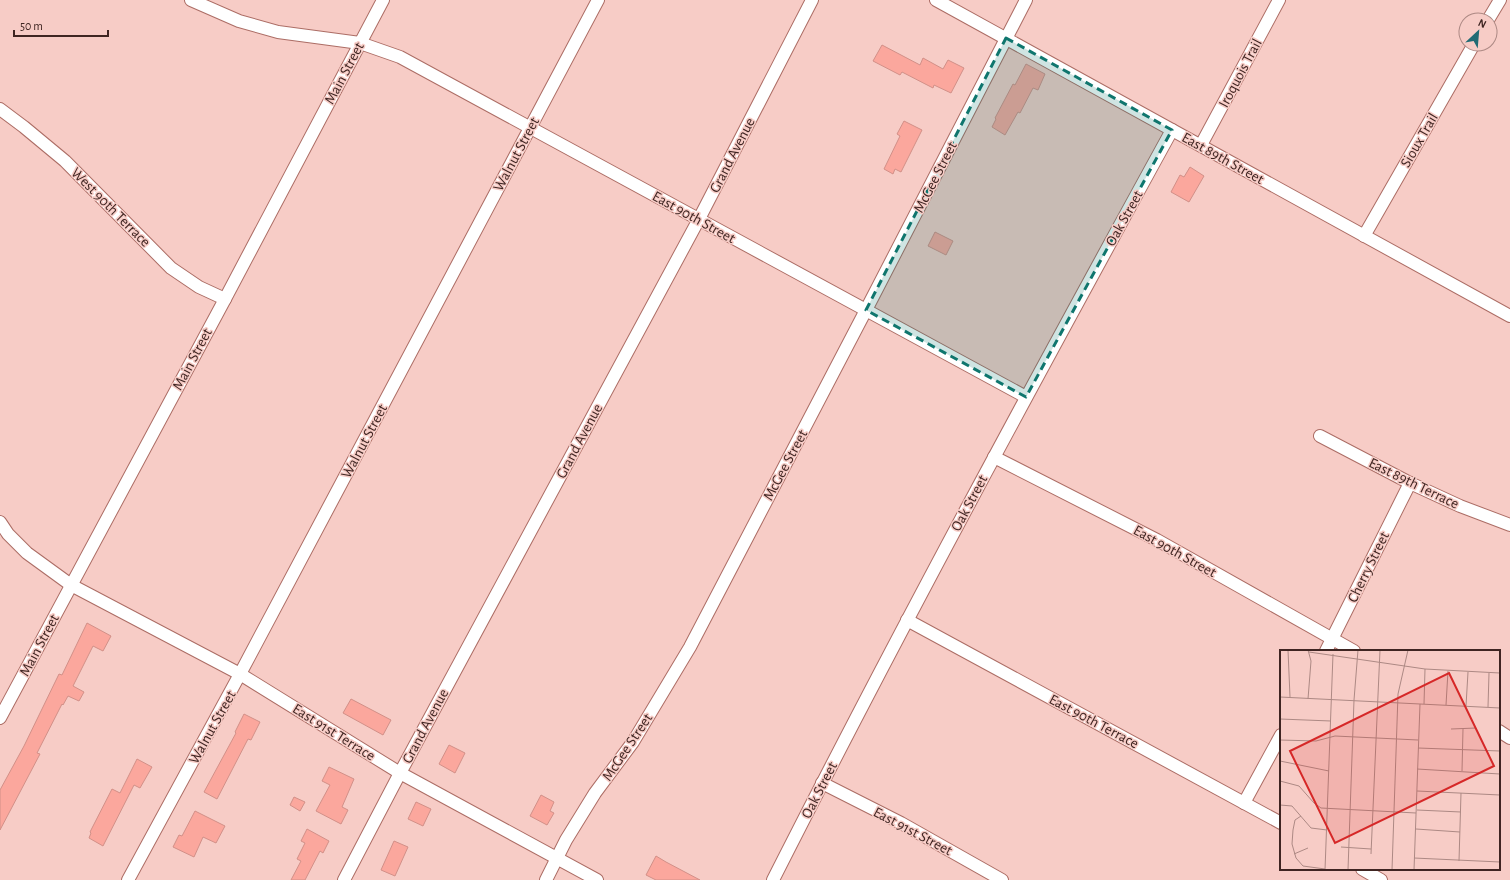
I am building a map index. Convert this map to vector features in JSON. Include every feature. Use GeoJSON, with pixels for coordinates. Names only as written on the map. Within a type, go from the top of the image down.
{"type":"FeatureCollection","features":[{"type":"Feature","properties":{"kind":"street","name":"East 90th Street"},"geometry":{"type":"LineString","coordinates":[[191,0],[240,21],[278,32],[360,43],[400,57],[1026,397]]}},
{"type":"Feature","properties":{"kind":"street","name":"Main Street"},"geometry":{"type":"LineString","coordinates":[[0,718],[225,299],[383,0]]}},
{"type":"Feature","properties":{"kind":"street","name":"Walnut Street"},"geometry":{"type":"LineString","coordinates":[[128,880],[240,674],[598,0]]}},
{"type":"Feature","properties":{"kind":"street","name":"Grand Avenue"},"geometry":{"type":"LineString","coordinates":[[344,880],[400,773],[699,219],[812,0]]}},
{"type":"Feature","properties":{"kind":"street","name":"East 89th Street"},"geometry":{"type":"LineString","coordinates":[[936,0],[1510,316]]}},
{"type":"Feature","properties":{"kind":"street","name":"McGee Street"},"geometry":{"type":"LineString","coordinates":[[546,880],[595,792],[633,742],[690,647],[1026,0]]}},
{"type":"Feature","properties":{"kind":"street","name":"Iroquois Trail"},"geometry":{"type":"LineString","coordinates":[[1201,145],[1279,0]]}},
{"type":"Feature","properties":{"kind":"street"},"geometry":{"type":"LineString","coordinates":[[1493,12],[1500,0]]}},
{"type":"Feature","properties":{"kind":"street","name":"Sioux Trail"},"geometry":{"type":"LineString","coordinates":[[1364,236],[1469,52]]}},
{"type":"Feature","properties":{"kind":"street","name":"West 90th Terrace"},"geometry":{"type":"LineString","coordinates":[[0,109],[24,126],[65,161],[171,268],[199,287],[225,299]]}},
{"type":"Feature","properties":{"kind":"street","name":"Oak Street"},"geometry":{"type":"LineString","coordinates":[[773,880],[907,620],[1026,397],[1172,130]]}},
{"type":"Feature","properties":{"kind":"street","name":"East 89th Terrace"},"geometry":{"type":"LineString","coordinates":[[1320,436],[1410,483],[1460,506],[1510,525]]}},
{"type":"Feature","properties":{"kind":"street","name":"East 90th Street"},"geometry":{"type":"LineString","coordinates":[[994,457],[1157,540],[1352,650]]}},
{"type":"Feature","properties":{"kind":"street","name":"Cherry Street"},"geometry":{"type":"LineString","coordinates":[[1327,650],[1410,483]]}},
{"type":"Feature","properties":{"kind":"street","name":"East 91st Terrace"},"geometry":{"type":"LineString","coordinates":[[0,522],[8,534],[27,553],[71,585],[240,674],[400,773],[597,880]]}},
{"type":"Feature","properties":{"kind":"street","name":"East 90th Terrace"},"geometry":{"type":"LineString","coordinates":[[907,620],[1280,822]]}},
{"type":"Feature","properties":{"kind":"street"},"geometry":{"type":"LineString","coordinates":[[1500,732],[1510,738]]}},
{"type":"Feature","properties":{"kind":"street"},"geometry":{"type":"LineString","coordinates":[[1244,803],[1280,736]]}},
{"type":"Feature","properties":{"kind":"street","name":"East 91st Street"},"geometry":{"type":"LineString","coordinates":[[822,783],[901,823],[1002,880]]}},
{"type":"Feature","properties":{"kind":"street"},"geometry":{"type":"LineString","coordinates":[[1364,870],[1381,880]]}},
{"type":"Feature","properties":{"kind":"highlighted area"},"geometry":{"type":"Polygon","coordinates":[[[1006,38],[1172,130],[1026,397],[866,310],[1006,38]]]}},
{"type":"Feature","properties":{"kind":"building"},"geometry":{"type":"Polygon","coordinates":[[[882,45],[920,65],[923,58],[943,69],[948,60],[964,68],[951,93],[934,85],[933,88],[902,72],[900,75],[873,61],[882,45]]]}},
{"type":"Feature","properties":{"kind":"building"},"geometry":{"type":"Polygon","coordinates":[[[1026,64],[1045,74],[1038,90],[1033,88],[1020,113],[1018,112],[1005,135],[992,127],[996,119],[995,118],[1013,84],[1015,85],[1026,64]]]}},
{"type":"Feature","properties":{"kind":"building"},"geometry":{"type":"Polygon","coordinates":[[[904,121],[922,130],[901,172],[895,169],[893,174],[884,169],[900,136],[897,134],[904,121]]]}},
{"type":"Feature","properties":{"kind":"building"},"geometry":{"type":"Polygon","coordinates":[[[1190,167],[1204,176],[1189,202],[1171,192],[1180,175],[1184,177],[1190,167]]]}},
{"type":"Feature","properties":{"kind":"building"},"geometry":{"type":"Polygon","coordinates":[[[935,232],[953,241],[946,255],[928,246],[935,232]]]}},
{"type":"Feature","properties":{"kind":"building"},"geometry":{"type":"Polygon","coordinates":[[[87,623],[111,636],[103,651],[93,646],[73,686],[84,692],[79,701],[68,696],[63,705],[62,704],[37,753],[40,754],[0,830],[0,790],[24,746],[59,674],[62,675],[87,623]]]}},
{"type":"Feature","properties":{"kind":"building"},"geometry":{"type":"Polygon","coordinates":[[[351,699],[391,720],[383,735],[343,713],[351,699]]]}},
{"type":"Feature","properties":{"kind":"building"},"geometry":{"type":"Polygon","coordinates":[[[244,714],[260,722],[251,740],[248,739],[217,799],[204,792],[236,733],[235,732],[244,714]]]}},
{"type":"Feature","properties":{"kind":"building"},"geometry":{"type":"Polygon","coordinates":[[[449,745],[465,753],[455,773],[439,764],[449,745]]]}},
{"type":"Feature","properties":{"kind":"building"},"geometry":{"type":"Polygon","coordinates":[[[137,759],[152,767],[140,788],[134,785],[103,846],[89,838],[90,832],[112,789],[120,793],[137,759]]]}},
{"type":"Feature","properties":{"kind":"building"},"geometry":{"type":"Polygon","coordinates":[[[329,767],[354,779],[342,807],[348,810],[341,824],[316,811],[330,785],[322,781],[329,767]]]}},
{"type":"Feature","properties":{"kind":"building"},"geometry":{"type":"Polygon","coordinates":[[[541,795],[554,802],[550,811],[554,813],[547,825],[530,816],[541,795]]]}},
{"type":"Feature","properties":{"kind":"building"},"geometry":{"type":"Polygon","coordinates":[[[294,797],[305,802],[300,811],[290,805],[294,797]]]}},
{"type":"Feature","properties":{"kind":"building"},"geometry":{"type":"Polygon","coordinates":[[[416,802],[431,809],[423,826],[408,819],[416,802]]]}},
{"type":"Feature","properties":{"kind":"building"},"geometry":{"type":"Polygon","coordinates":[[[195,811],[225,826],[216,843],[203,837],[194,857],[173,847],[179,835],[182,836],[195,811]]]}},
{"type":"Feature","properties":{"kind":"building"},"geometry":{"type":"Polygon","coordinates":[[[307,829],[329,841],[323,853],[320,851],[305,880],[291,880],[301,861],[297,859],[305,843],[301,841],[307,829]]]}},
{"type":"Feature","properties":{"kind":"building"},"geometry":{"type":"Polygon","coordinates":[[[394,841],[408,847],[395,876],[381,870],[394,841]]]}},
{"type":"Feature","properties":{"kind":"building"},"geometry":{"type":"Polygon","coordinates":[[[656,856],[700,880],[656,880],[646,875],[656,856]]]}}]}
